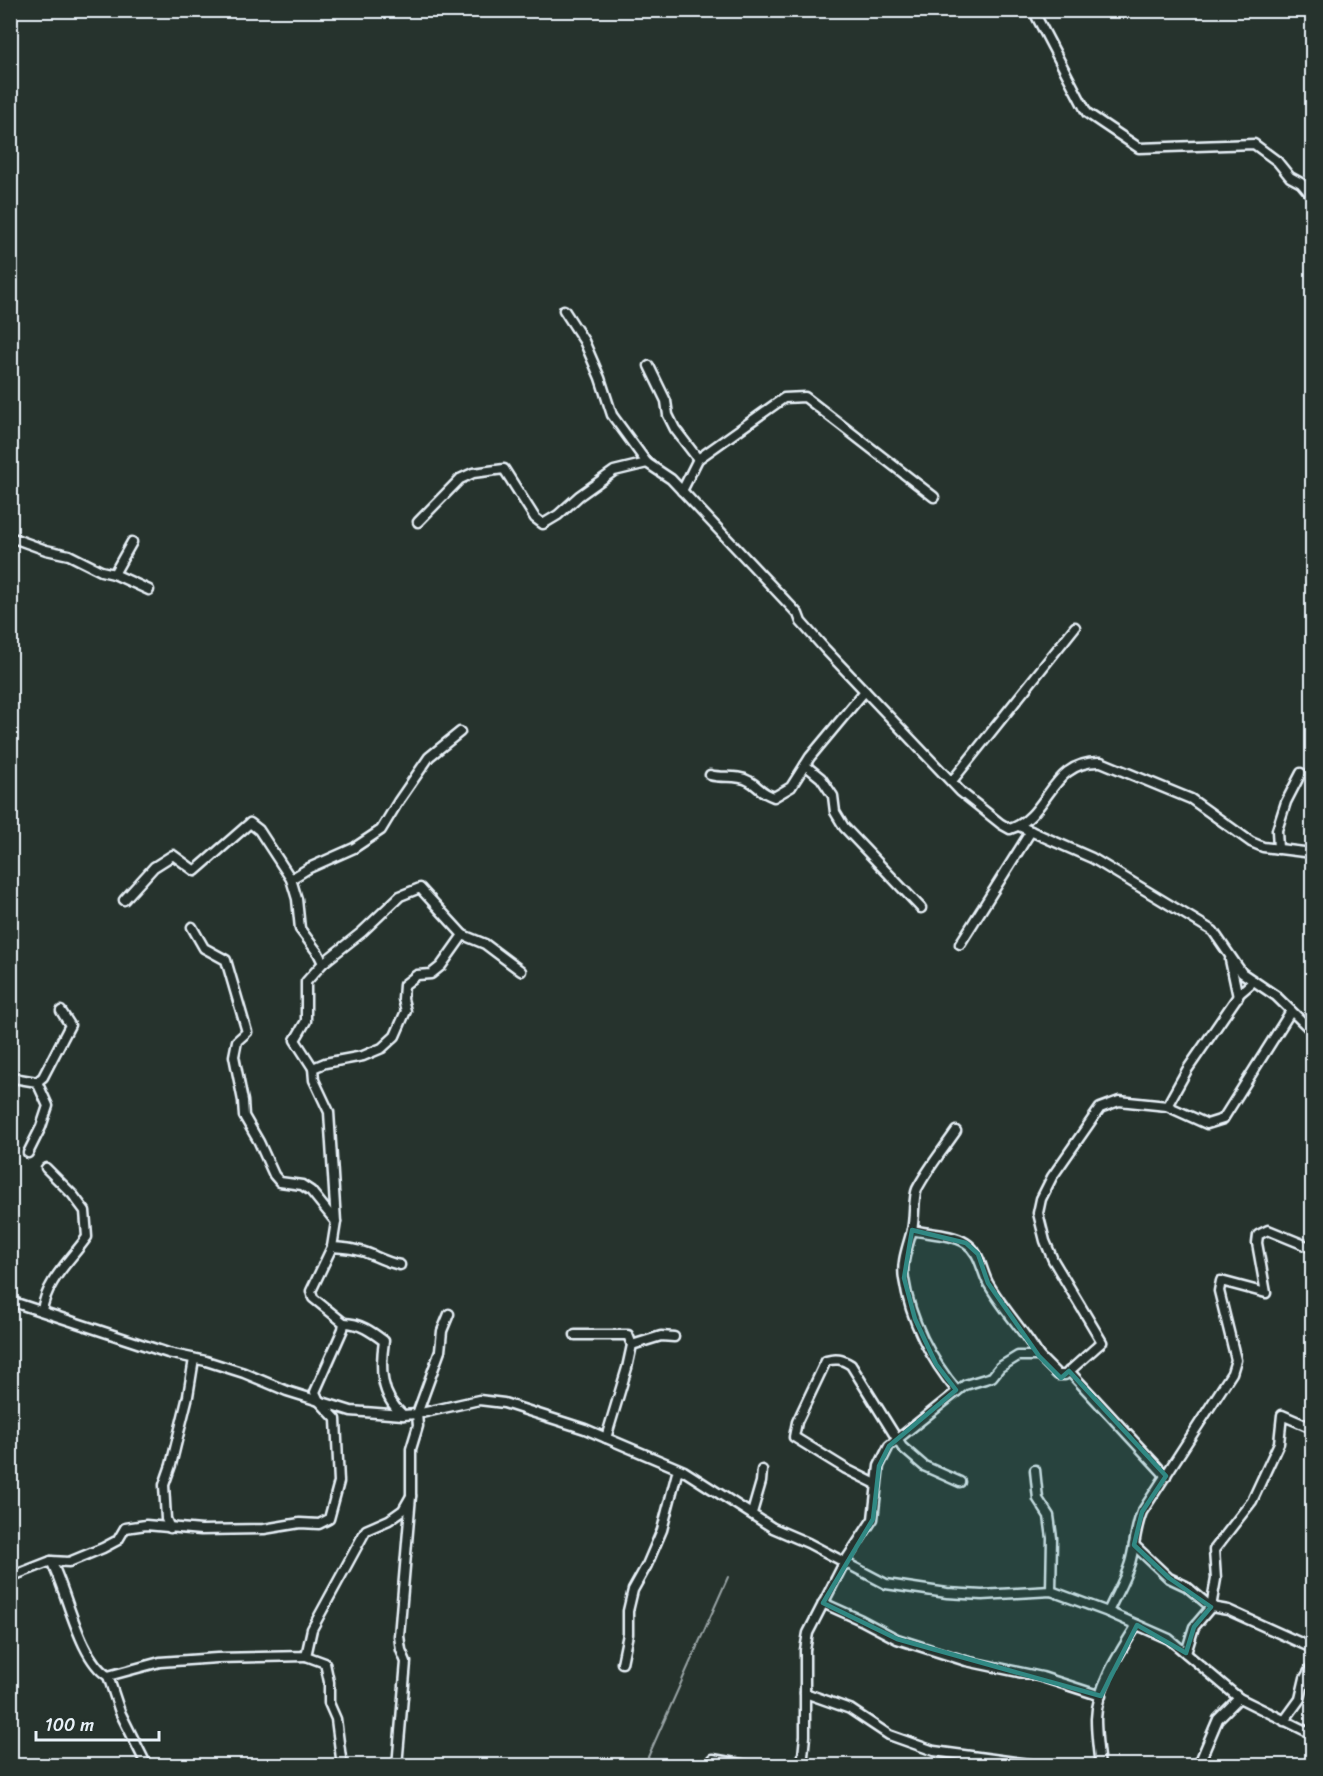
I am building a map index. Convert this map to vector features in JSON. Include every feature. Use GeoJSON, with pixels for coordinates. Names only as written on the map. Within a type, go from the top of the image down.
{"type":"FeatureCollection","features":[{"type":"Feature","properties":{"kind":"street"},"geometry":{"type":"LineString","coordinates":[[1033,10],[1088,113],[1139,148],[1254,144],[1277,161],[1290,177],[1300,183],[1312,196]]}},
{"type":"Feature","properties":{"kind":"street"},"geometry":{"type":"LineString","coordinates":[[564,310],[584,340],[612,415],[647,463],[671,479],[798,614],[825,649],[961,792],[1001,824],[1010,829],[1019,826],[1028,820],[1065,773],[1078,764],[1101,762],[1191,800],[1251,842],[1263,847],[1312,853]]}},
{"type":"Feature","properties":{"kind":"street"},"geometry":{"type":"LineString","coordinates":[[649,366],[666,401],[668,416],[698,459]]}},
{"type":"Feature","properties":{"kind":"street"},"geometry":{"type":"LineString","coordinates":[[682,491],[698,459],[784,398],[805,397],[934,497]]}},
{"type":"Feature","properties":{"kind":"street"},"geometry":{"type":"LineString","coordinates":[[418,522],[460,479],[472,473],[504,469],[536,518],[543,524],[614,471],[647,463]]}},
{"type":"Feature","properties":{"kind":"street"},"geometry":{"type":"LineString","coordinates":[[10,537],[46,550],[69,555],[149,590]]}},
{"type":"Feature","properties":{"kind":"street"},"geometry":{"type":"LineString","coordinates":[[114,574],[132,542]]}},
{"type":"Feature","properties":{"kind":"street"},"geometry":{"type":"LineString","coordinates":[[952,781],[1075,627]]}},
{"type":"Feature","properties":{"kind":"street"},"geometry":{"type":"LineString","coordinates":[[710,775],[733,776],[750,781],[762,793],[774,797],[791,787],[805,765],[865,691]]}},
{"type":"Feature","properties":{"kind":"street"},"geometry":{"type":"LineString","coordinates":[[291,879],[309,868],[354,848],[381,831],[429,757],[460,732]]}},
{"type":"Feature","properties":{"kind":"street"},"geometry":{"type":"LineString","coordinates":[[805,765],[821,778],[833,796],[835,812],[844,826],[921,908]]}},
{"type":"Feature","properties":{"kind":"street"},"geometry":{"type":"LineString","coordinates":[[1278,849],[1276,830],[1286,801],[1301,773]]}},
{"type":"Feature","properties":{"kind":"street"},"geometry":{"type":"LineString","coordinates":[[124,900],[154,867],[173,855],[195,871],[250,823],[259,830],[291,879],[297,899],[300,929],[323,963]]}},
{"type":"Feature","properties":{"kind":"street"},"geometry":{"type":"LineString","coordinates":[[1019,826],[1092,858],[1213,931],[1242,973],[1276,996],[1312,1031]]}},
{"type":"Feature","properties":{"kind":"street"},"geometry":{"type":"LineString","coordinates":[[960,944],[1031,831]]}},
{"type":"Feature","properties":{"kind":"street"},"geometry":{"type":"LineString","coordinates":[[403,1415],[393,1407],[385,1391],[381,1362],[384,1341],[365,1328],[344,1323],[313,1298],[311,1291],[332,1246],[336,1222],[329,1112],[314,1080],[313,1068],[296,1040],[306,1021],[306,982],[323,963],[362,932],[400,896],[420,888],[462,935],[485,944],[521,971]]}},
{"type":"Feature","properties":{"kind":"street"},"geometry":{"type":"LineString","coordinates":[[192,927],[204,948],[226,960],[247,1032],[237,1041],[234,1056],[244,1116],[274,1175],[280,1182],[302,1185],[311,1191],[336,1222]]}},
{"type":"Feature","properties":{"kind":"street"},"geometry":{"type":"LineString","coordinates":[[313,1068],[363,1056],[382,1048],[396,1036],[406,1011],[403,999],[404,985],[417,975],[431,974],[441,966],[462,935]]}},
{"type":"Feature","properties":{"kind":"street"},"geometry":{"type":"LineString","coordinates":[[1229,954],[1238,997]]}},
{"type":"Feature","properties":{"kind":"street"},"geometry":{"type":"LineString","coordinates":[[1167,1106],[1187,1070],[1240,993],[1254,981]]}},
{"type":"Feature","properties":{"kind":"street"},"geometry":{"type":"LineString","coordinates":[[10,1076],[37,1082],[44,1077],[70,1025],[61,1011]]}},
{"type":"Feature","properties":{"kind":"street"},"geometry":{"type":"LineString","coordinates":[[912,1230],[950,1237],[966,1243],[978,1254],[980,1266],[988,1283],[1028,1337],[1039,1356],[1058,1375],[1065,1375],[1101,1342],[1053,1260],[1045,1241],[1038,1213],[1041,1199],[1052,1177],[1101,1108],[1119,1101],[1167,1106],[1207,1124],[1223,1119],[1292,1011]]}},
{"type":"Feature","properties":{"kind":"street"},"geometry":{"type":"LineString","coordinates":[[28,1153],[48,1106],[37,1082]]}},
{"type":"Feature","properties":{"kind":"street"},"geometry":{"type":"LineString","coordinates":[[957,1131],[930,1167],[916,1192],[912,1230],[907,1242],[904,1278],[915,1319],[936,1364],[957,1391]]}},
{"type":"Feature","properties":{"kind":"street"},"geometry":{"type":"LineString","coordinates":[[42,1311],[52,1282],[87,1237],[85,1211],[74,1195],[46,1168]]}},
{"type":"Feature","properties":{"kind":"street"},"geometry":{"type":"LineString","coordinates":[[1108,1612],[1129,1567],[1135,1528],[1142,1512],[1232,1372],[1236,1360],[1219,1291],[1221,1281],[1266,1293],[1257,1243],[1258,1235],[1268,1230],[1312,1248]]}},
{"type":"Feature","properties":{"kind":"street"},"geometry":{"type":"LineString","coordinates":[[332,1246],[361,1251],[384,1262],[400,1265]]}},
{"type":"Feature","properties":{"kind":"street"},"geometry":{"type":"LineString","coordinates":[[10,1301],[168,1353],[244,1373],[318,1401],[351,1410],[403,1415],[479,1400],[504,1402],[585,1429],[678,1469],[773,1528],[808,1543],[886,1584],[947,1593],[982,1595],[1051,1591],[1108,1612],[1169,1640],[1239,1698],[1312,1734]]}},
{"type":"Feature","properties":{"kind":"street"},"geometry":{"type":"LineString","coordinates":[[397,1766],[406,1662],[401,1650],[399,1635],[411,1496],[411,1449],[418,1426],[417,1414],[440,1351],[442,1331],[448,1314]]}},
{"type":"Feature","properties":{"kind":"street"},"geometry":{"type":"LineString","coordinates":[[10,1577],[51,1561],[69,1562],[103,1548],[118,1540],[125,1528],[146,1525],[201,1530],[264,1529],[300,1523],[319,1524],[329,1519],[339,1482],[336,1419],[318,1401],[315,1392],[344,1323]]}},
{"type":"Feature","properties":{"kind":"street"},"geometry":{"type":"LineString","coordinates":[[575,1335],[628,1335],[632,1345],[606,1438]]}},
{"type":"Feature","properties":{"kind":"street"},"geometry":{"type":"LineString","coordinates":[[632,1345],[661,1336],[674,1337]]}},
{"type":"Feature","properties":{"kind":"street"},"geometry":{"type":"LineString","coordinates":[[802,1766],[805,1736],[805,1650],[808,1634],[844,1563],[873,1519],[879,1466],[891,1443],[965,1385],[992,1377],[1000,1367],[1018,1356],[1039,1356]]}},
{"type":"Feature","properties":{"kind":"street"},"geometry":{"type":"LineString","coordinates":[[170,1528],[166,1519],[164,1485],[188,1396],[194,1359]]}},
{"type":"Feature","properties":{"kind":"street"},"geometry":{"type":"LineString","coordinates":[[876,1484],[846,1469],[794,1437],[797,1422],[826,1361],[842,1360],[851,1365],[854,1373],[872,1395],[902,1447],[924,1466],[960,1482]]}},
{"type":"Feature","properties":{"kind":"street"},"geometry":{"type":"LineString","coordinates":[[1069,1371],[1166,1476]]}},
{"type":"Feature","properties":{"kind":"street"},"geometry":{"type":"LineString","coordinates":[[1186,1653],[1194,1627],[1211,1607],[1216,1579],[1214,1550],[1251,1501],[1279,1443],[1282,1415],[1312,1428]]}},
{"type":"Feature","properties":{"kind":"street"},"geometry":{"type":"LineString","coordinates":[[622,1663],[628,1634],[628,1611],[633,1590],[662,1530],[678,1469]]}},
{"type":"Feature","properties":{"kind":"street"},"geometry":{"type":"LineString","coordinates":[[752,1513],[762,1470]]}},
{"type":"Feature","properties":{"kind":"street"},"geometry":{"type":"LineString","coordinates":[[1035,1470],[1038,1499],[1049,1516],[1052,1538],[1051,1591]]}},
{"type":"Feature","properties":{"kind":"street"},"geometry":{"type":"LineString","coordinates":[[306,1656],[312,1629],[366,1530],[403,1510],[411,1496]]}},
{"type":"Feature","properties":{"kind":"street"},"geometry":{"type":"LineString","coordinates":[[1134,1545],[1169,1578],[1186,1586],[1211,1607],[1228,1610],[1312,1648]]}},
{"type":"Feature","properties":{"kind":"street"},"geometry":{"type":"LineString","coordinates":[[51,1561],[90,1657],[100,1672],[108,1676],[160,1662],[217,1658],[306,1656],[325,1663],[329,1682],[329,1703],[336,1719],[342,1766]]}},
{"type":"Feature","properties":{"kind":"street"},"geometry":{"type":"LineString","coordinates":[[823,1603],[897,1640],[966,1661],[1042,1677],[1101,1696]]}},
{"type":"Feature","properties":{"kind":"street"},"geometry":{"type":"LineString","coordinates":[[1100,1766],[1096,1717],[1101,1696],[1111,1671],[1137,1625]]}},
{"type":"Feature","properties":{"kind":"street"},"geometry":{"type":"LineString","coordinates":[[1284,1721],[1300,1699],[1305,1678],[1312,1666]]}},
{"type":"Feature","properties":{"kind":"street"},"geometry":{"type":"LineString","coordinates":[[108,1676],[120,1712],[147,1766]]}},
{"type":"Feature","properties":{"kind":"street"},"geometry":{"type":"LineString","coordinates":[[805,1694],[850,1709],[889,1735],[934,1751],[1044,1766]]}},
{"type":"Feature","properties":{"kind":"street"},"geometry":{"type":"LineString","coordinates":[[1198,1766],[1218,1719],[1239,1698]]}},
{"type":"Feature","properties":{"kind":"street"},"geometry":{"type":"LineString","coordinates":[[712,1760],[752,1766]]}},
{"type":"Feature","properties":{"kind":"highlighted area"},"geometry":{"type":"Polygon","coordinates":[[[912,1230],[966,1243],[978,1254],[988,1283],[1039,1356],[1061,1378],[1069,1371],[1166,1476],[1142,1512],[1134,1545],[1169,1578],[1211,1607],[1194,1627],[1186,1653],[1137,1625],[1101,1696],[897,1639],[823,1603],[873,1519],[879,1466],[889,1446],[956,1390],[936,1364],[915,1319],[904,1278],[912,1230]]]}},
{"type":"Feature","properties":{"kind":"waterway"},"geometry":{"type":"LineString","coordinates":[[644,1766],[728,1577]]}}]}
